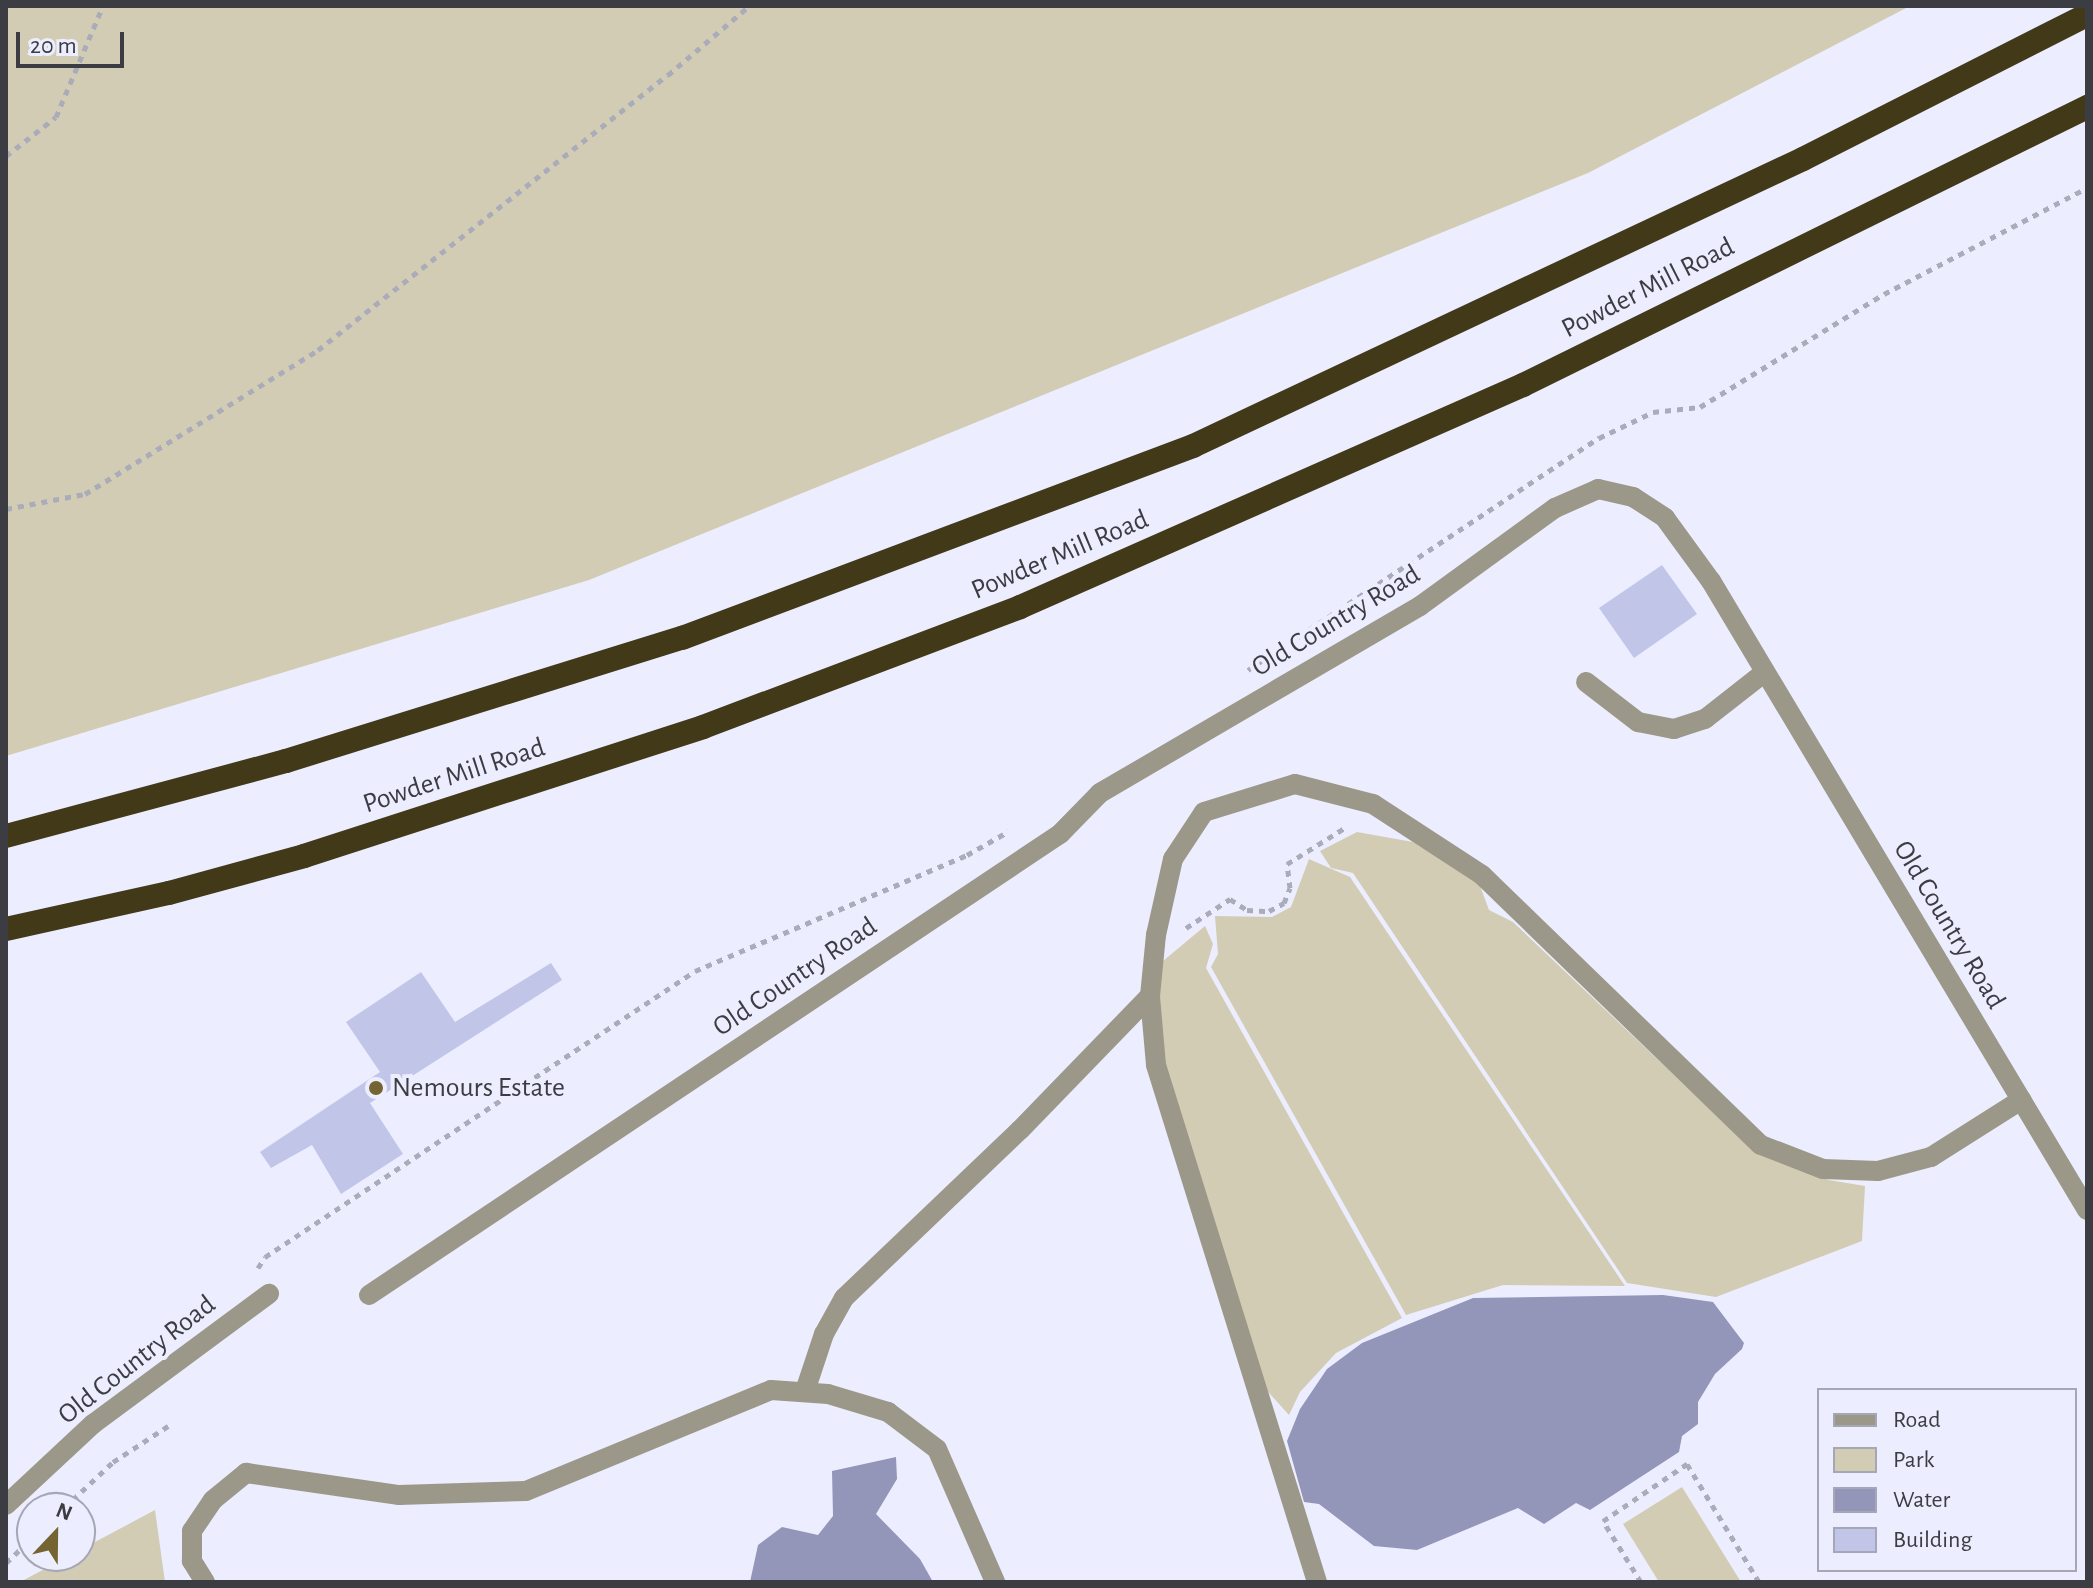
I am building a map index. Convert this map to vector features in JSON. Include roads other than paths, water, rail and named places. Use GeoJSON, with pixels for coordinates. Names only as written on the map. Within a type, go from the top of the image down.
{"type":"FeatureCollection","features":[{"type":"Feature","properties":{"kind":"highway","name":"Powder Mill Road"},"geometry":{"type":"LineString","coordinates":[[6,836],[286,761],[682,638],[1193,446],[1803,159],[2087,15]]}},
{"type":"Feature","properties":{"kind":"highway","name":"Powder Mill Road"},"geometry":{"type":"LineString","coordinates":[[6,929],[304,856],[703,727],[1020,607],[1523,385],[2087,107]]}},
{"type":"Feature","properties":{"kind":"highway"},"geometry":{"type":"LineString","coordinates":[[6,946],[75,914]]}},
{"type":"Feature","properties":{"kind":"street","name":"Old Country Road"},"geometry":{"type":"LineString","coordinates":[[369,1295],[1060,834],[1100,793],[1420,606],[1555,508],[1598,489],[1633,497],[1665,518],[1711,581],[2087,1210]]}},
{"type":"Feature","properties":{"kind":"street"},"geometry":{"type":"LineString","coordinates":[[1586,682],[1638,722],[1674,729],[1705,719],[1765,672]]}},
{"type":"Feature","properties":{"kind":"street"},"geometry":{"type":"LineString","coordinates":[[1317,1582],[1156,1065],[1150,996],[1153,959],[1173,859],[1204,812],[1295,784],[1373,804],[1482,875],[1761,1145],[1823,1169],[1878,1171],[1931,1157],[2021,1100]]}},
{"type":"Feature","properties":{"kind":"street"},"geometry":{"type":"LineString","coordinates":[[805,1391],[824,1334],[844,1298],[1020,1130],[1150,996]]}},
{"type":"Feature","properties":{"kind":"street","name":"Old Country Road"},"geometry":{"type":"LineString","coordinates":[[6,1505],[93,1424],[269,1294]]}},
{"type":"Feature","properties":{"kind":"street"},"geometry":{"type":"LineString","coordinates":[[205,1582],[192,1561],[192,1531],[213,1500],[246,1473],[399,1495],[526,1491],[771,1390],[805,1391],[888,1412],[937,1449],[995,1582]]}},
{"type":"Feature","properties":{"kind":"water"},"geometry":{"type":"Polygon","coordinates":[[[1663,1295],[1713,1302],[1744,1343],[1742,1349],[1715,1374],[1698,1402],[1698,1424],[1682,1436],[1679,1452],[1590,1510],[1576,1503],[1544,1524],[1518,1508],[1417,1550],[1374,1546],[1319,1504],[1304,1502],[1287,1441],[1300,1409],[1327,1369],[1362,1343],[1473,1298],[1663,1295]]]}},
{"type":"Feature","properties":{"kind":"water"},"geometry":{"type":"Polygon","coordinates":[[[896,1457],[897,1479],[876,1514],[920,1559],[933,1582],[750,1582],[758,1545],[782,1527],[818,1535],[833,1516],[832,1471],[896,1457]]]}},
{"type":"Feature","properties":{"kind":"place","name":"Nemours Estate"},"geometry":{"type":"Point","coordinates":[376,1088]}}]}
